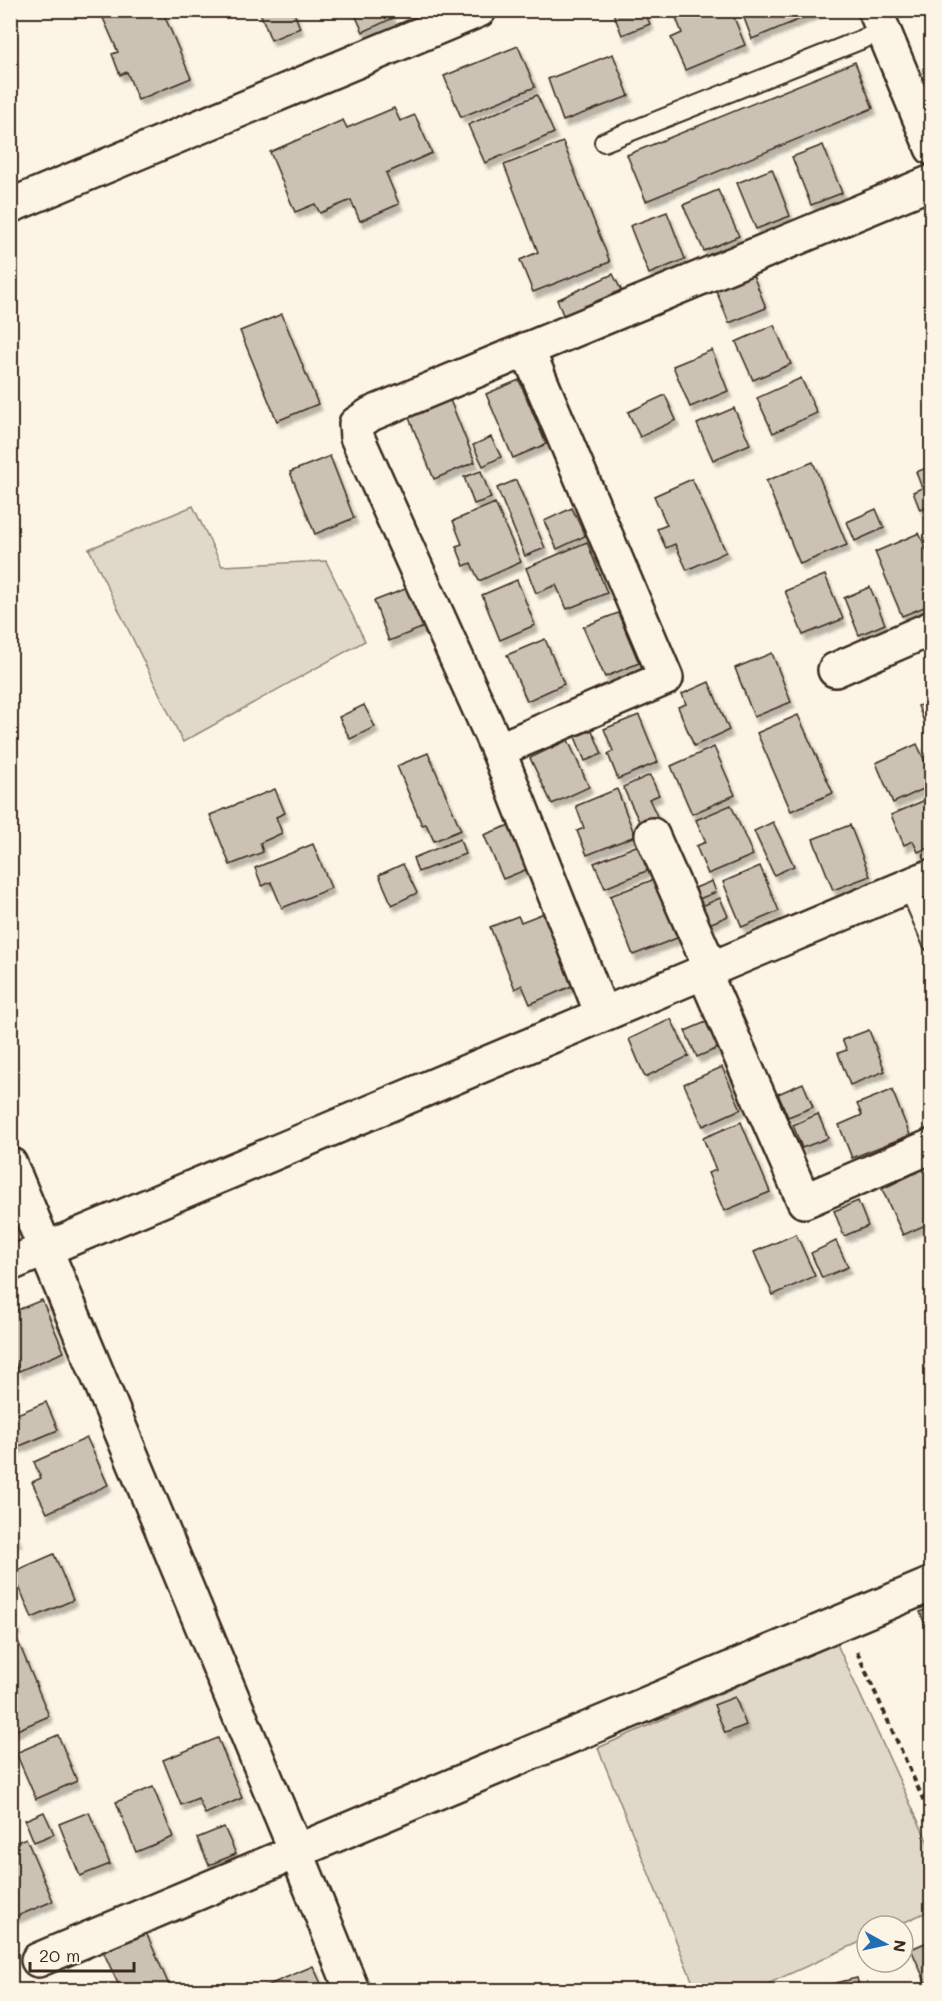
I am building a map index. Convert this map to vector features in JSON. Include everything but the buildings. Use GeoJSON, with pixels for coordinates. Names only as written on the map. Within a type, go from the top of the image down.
{"type":"FeatureCollection","features":[{"type":"Feature","properties":{"kind":"street"},"geometry":{"type":"LineString","coordinates":[[10,206],[479,10]]}},
{"type":"Feature","properties":{"kind":"street"},"geometry":{"type":"LineString","coordinates":[[879,21],[932,148]]}},
{"type":"Feature","properties":{"kind":"street"},"geometry":{"type":"LineString","coordinates":[[602,1014],[498,750],[357,437],[356,424],[371,414],[932,182]]}},
{"type":"Feature","properties":{"kind":"street"},"geometry":{"type":"LineString","coordinates":[[498,750],[666,678],[527,349]]}},
{"type":"Feature","properties":{"kind":"street"},"geometry":{"type":"LineString","coordinates":[[835,670],[932,628]]}},
{"type":"Feature","properties":{"kind":"street"},"geometry":{"type":"LineString","coordinates":[[652,835],[804,1201],[932,1146]]}},
{"type":"Feature","properties":{"kind":"street"},"geometry":{"type":"LineString","coordinates":[[10,1264],[920,881]]}},
{"type":"Feature","properties":{"kind":"street"},"geometry":{"type":"LineString","coordinates":[[10,1164],[352,1990]]}},
{"type":"Feature","properties":{"kind":"street"},"geometry":{"type":"LineString","coordinates":[[38,1960],[932,1584]]}},
{"type":"Feature","properties":{"kind":"lane"},"geometry":{"type":"LineString","coordinates":[[604,142],[879,21]]}},
{"type":"Feature","properties":{"kind":"lane"},"geometry":{"type":"LineString","coordinates":[[920,881],[932,942]]}},
{"type":"Feature","properties":{"kind":"path"},"geometry":{"type":"LineString","coordinates":[[844,1621],[932,1819]]}},
{"type":"Feature","properties":{"kind":"shaded area"},"geometry":{"type":"Polygon","coordinates":[[[193,506],[222,566],[326,561],[365,641],[183,742],[89,549],[193,506]]]}},
{"type":"Feature","properties":{"kind":"shaded area"},"geometry":{"type":"Polygon","coordinates":[[[836,1642],[931,1849],[931,1910],[915,1917],[915,1914],[855,1914],[855,1944],[754,1990],[696,1990],[598,1748],[836,1642]]]}}]}
